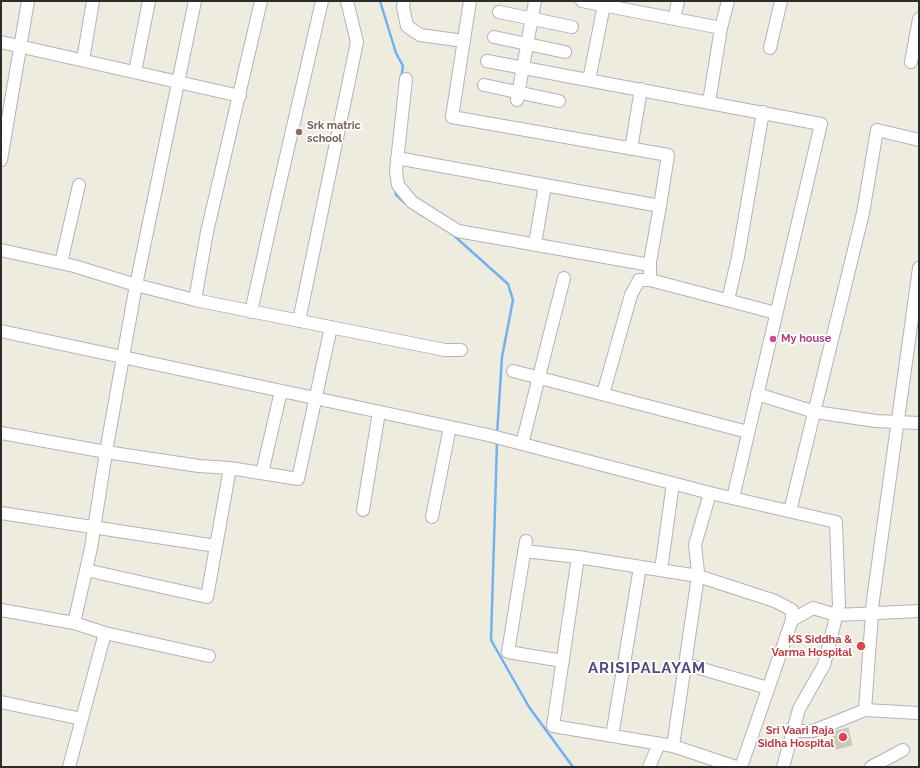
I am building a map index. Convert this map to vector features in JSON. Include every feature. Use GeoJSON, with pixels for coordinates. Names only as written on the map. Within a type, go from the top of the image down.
{"type":"FeatureCollection","features":[{"type":"Feature","properties":{"kind":"street"},"geometry":{"type":"LineString","coordinates":[[1,160],[19,46],[28,1]]}},
{"type":"Feature","properties":{"kind":"street"},"geometry":{"type":"LineString","coordinates":[[83,60],[93,1]]}},
{"type":"Feature","properties":{"kind":"street"},"geometry":{"type":"LineString","coordinates":[[135,72],[149,1]]}},
{"type":"Feature","properties":{"kind":"street"},"geometry":{"type":"LineString","coordinates":[[74,623],[94,528],[136,285],[195,1]]}},
{"type":"Feature","properties":{"kind":"street"},"geometry":{"type":"LineString","coordinates":[[195,300],[208,232],[261,1]]}},
{"type":"Feature","properties":{"kind":"street"},"geometry":{"type":"LineString","coordinates":[[251,312],[322,1]]}},
{"type":"Feature","properties":{"kind":"street"},"geometry":{"type":"LineString","coordinates":[[298,321],[357,42],[347,1]]}},
{"type":"Feature","properties":{"kind":"street"},"geometry":{"type":"LineString","coordinates":[[404,1],[403,7],[407,26],[420,35],[464,41]]}},
{"type":"Feature","properties":{"kind":"street"},"geometry":{"type":"LineString","coordinates":[[470,1],[452,118],[668,155],[650,264],[650,280]]}},
{"type":"Feature","properties":{"kind":"street"},"geometry":{"type":"LineString","coordinates":[[518,96],[535,1]]}},
{"type":"Feature","properties":{"kind":"street"},"geometry":{"type":"LineString","coordinates":[[582,1],[721,28]]}},
{"type":"Feature","properties":{"kind":"street"},"geometry":{"type":"LineString","coordinates":[[674,19],[678,1]]}},
{"type":"Feature","properties":{"kind":"street"},"geometry":{"type":"LineString","coordinates":[[709,102],[721,28],[728,1]]}},
{"type":"Feature","properties":{"kind":"street"},"geometry":{"type":"LineString","coordinates":[[770,48],[781,1]]}},
{"type":"Feature","properties":{"kind":"street"},"geometry":{"type":"LineString","coordinates":[[589,80],[604,5]]}},
{"type":"Feature","properties":{"kind":"street"},"geometry":{"type":"LineString","coordinates":[[499,12],[572,27]]}},
{"type":"Feature","properties":{"kind":"street"},"geometry":{"type":"LineString","coordinates":[[912,62],[919,19]]}},
{"type":"Feature","properties":{"kind":"street"},"geometry":{"type":"LineString","coordinates":[[494,37],[565,52]]}},
{"type":"Feature","properties":{"kind":"street"},"geometry":{"type":"LineString","coordinates":[[1,42],[240,96]]}},
{"type":"Feature","properties":{"kind":"street"},"geometry":{"type":"LineString","coordinates":[[487,61],[821,124],[733,498]]}},
{"type":"Feature","properties":{"kind":"street"},"geometry":{"type":"LineString","coordinates":[[406,79],[396,171],[398,185],[412,202],[458,231],[650,264]]}},
{"type":"Feature","properties":{"kind":"street"},"geometry":{"type":"LineString","coordinates":[[484,84],[518,96],[559,101]]}},
{"type":"Feature","properties":{"kind":"street"},"geometry":{"type":"LineString","coordinates":[[631,149],[641,89]]}},
{"type":"Feature","properties":{"kind":"street"},"geometry":{"type":"LineString","coordinates":[[728,300],[739,250],[763,112]]}},
{"type":"Feature","properties":{"kind":"street"},"geometry":{"type":"LineString","coordinates":[[790,511],[863,213],[877,130],[919,140]]}},
{"type":"Feature","properties":{"kind":"street"},"geometry":{"type":"LineString","coordinates":[[397,158],[660,206]]}},
{"type":"Feature","properties":{"kind":"street"},"geometry":{"type":"LineString","coordinates":[[61,263],[79,185]]}},
{"type":"Feature","properties":{"kind":"street"},"geometry":{"type":"LineString","coordinates":[[534,244],[545,186]]}},
{"type":"Feature","properties":{"kind":"street"},"geometry":{"type":"LineString","coordinates":[[1,250],[61,263],[136,285],[195,300],[445,350],[461,350]]}},
{"type":"Feature","properties":{"kind":"street"},"geometry":{"type":"LineString","coordinates":[[865,710],[872,614],[898,422],[916,308],[919,268]]}},
{"type":"Feature","properties":{"kind":"street"},"geometry":{"type":"LineString","coordinates":[[522,444],[564,278]]}},
{"type":"Feature","properties":{"kind":"street"},"geometry":{"type":"LineString","coordinates":[[603,394],[631,295],[639,280],[650,280],[776,313]]}},
{"type":"Feature","properties":{"kind":"street"},"geometry":{"type":"LineString","coordinates":[[1,433],[106,452],[199,466],[230,468],[298,479],[331,327]]}},
{"type":"Feature","properties":{"kind":"street"},"geometry":{"type":"LineString","coordinates":[[1,331],[497,437],[710,493],[836,522],[839,605],[824,665],[799,709],[783,767]]}},
{"type":"Feature","properties":{"kind":"street"},"geometry":{"type":"LineString","coordinates":[[513,371],[748,432]]}},
{"type":"Feature","properties":{"kind":"street"},"geometry":{"type":"LineString","coordinates":[[262,473],[281,391]]}},
{"type":"Feature","properties":{"kind":"street"},"geometry":{"type":"LineString","coordinates":[[757,394],[815,412],[876,421],[919,423]]}},
{"type":"Feature","properties":{"kind":"street"},"geometry":{"type":"LineString","coordinates":[[363,510],[379,412]]}},
{"type":"Feature","properties":{"kind":"street"},"geometry":{"type":"LineString","coordinates":[[432,518],[450,427]]}},
{"type":"Feature","properties":{"kind":"street"},"geometry":{"type":"LineString","coordinates":[[86,570],[207,597],[230,468]]}},
{"type":"Feature","properties":{"kind":"street"},"geometry":{"type":"LineString","coordinates":[[661,570],[673,483]]}},
{"type":"Feature","properties":{"kind":"street"},"geometry":{"type":"LineString","coordinates":[[673,746],[698,576],[695,545],[710,493]]}},
{"type":"Feature","properties":{"kind":"street"},"geometry":{"type":"LineString","coordinates":[[1,513],[216,546]]}},
{"type":"Feature","properties":{"kind":"street"},"geometry":{"type":"LineString","coordinates":[[563,661],[508,652],[525,546],[578,557],[698,576],[775,601],[792,610],[792,620],[768,688],[735,767],[673,746],[553,726],[563,661],[578,557]]}},
{"type":"Feature","properties":{"kind":"street"},"geometry":{"type":"LineString","coordinates":[[612,736],[640,567]]}},
{"type":"Feature","properties":{"kind":"street"},"geometry":{"type":"LineString","coordinates":[[792,620],[813,608],[836,615],[919,611]]}},
{"type":"Feature","properties":{"kind":"street"},"geometry":{"type":"LineString","coordinates":[[1,610],[74,623],[105,633],[209,656]]}},
{"type":"Feature","properties":{"kind":"street"},"geometry":{"type":"LineString","coordinates":[[69,767],[105,633]]}},
{"type":"Feature","properties":{"kind":"street"},"geometry":{"type":"LineString","coordinates":[[685,664],[768,688]]}},
{"type":"Feature","properties":{"kind":"street"},"geometry":{"type":"LineString","coordinates":[[1,702],[82,719]]}},
{"type":"Feature","properties":{"kind":"street"},"geometry":{"type":"LineString","coordinates":[[793,731],[813,731],[865,710],[919,713]]}},
{"type":"Feature","properties":{"kind":"street"},"geometry":{"type":"LineString","coordinates":[[649,767],[659,744]]}},
{"type":"Feature","properties":{"kind":"street"},"geometry":{"type":"LineString","coordinates":[[871,767],[903,750]]}},
{"type":"Feature","properties":{"kind":"building"},"geometry":{"type":"Polygon","coordinates":[[[848,728],[852,745],[836,749],[832,732],[848,728]]]}},
{"type":"Feature","properties":{"kind":"waterway"},"geometry":{"type":"LineString","coordinates":[[380,1],[396,53],[403,66],[401,78]]}},
{"type":"Feature","properties":{"kind":"waterway"},"geometry":{"type":"LineString","coordinates":[[395,190],[396,195],[405,203]]}},
{"type":"Feature","properties":{"kind":"waterway"},"geometry":{"type":"LineString","coordinates":[[410,207],[423,216]]}},
{"type":"Feature","properties":{"kind":"waterway"},"geometry":{"type":"LineString","coordinates":[[451,233],[508,284],[513,300],[502,357],[497,435]]}},
{"type":"Feature","properties":{"kind":"waterway"},"geometry":{"type":"LineString","coordinates":[[497,442],[491,640],[529,707],[573,767]]}},
{"type":"Feature","properties":{"kind":"place","name":"Srk matric school"},"geometry":{"type":"Point","coordinates":[299,132]}},
{"type":"Feature","properties":{"kind":"place","name":"My house"},"geometry":{"type":"Point","coordinates":[773,339]}},
{"type":"Feature","properties":{"kind":"place","name":"KS Siddha & Varma Hospital"},"geometry":{"type":"Point","coordinates":[861,646]}},
{"type":"Feature","properties":{"kind":"place","name":"Sri Vaari Raja Sidha Hospital"},"geometry":{"type":"Point","coordinates":[843,737]}},
{"type":"Feature","properties":{"kind":"district","name":"ARISIPALAYAM"},"geometry":{"type":"Point","coordinates":[647,668]}}]}
